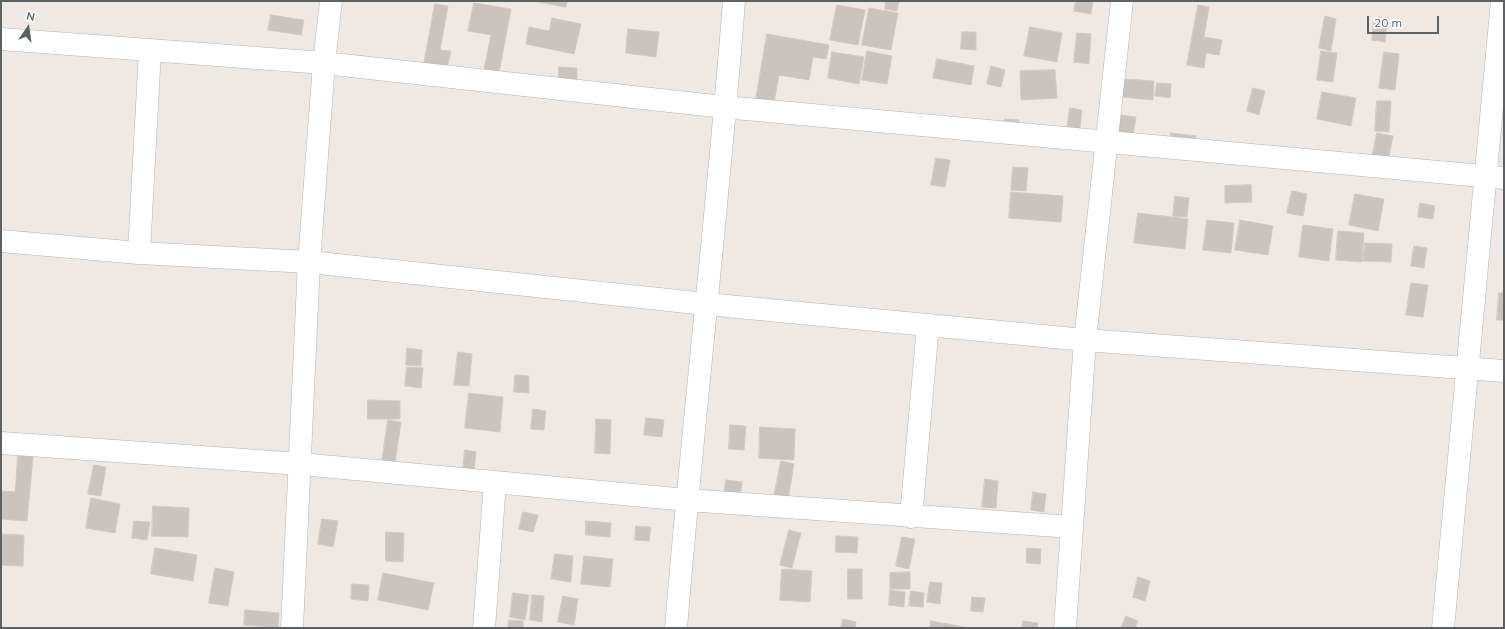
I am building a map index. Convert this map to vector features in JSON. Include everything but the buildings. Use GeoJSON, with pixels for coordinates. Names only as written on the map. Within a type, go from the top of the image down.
{"type":"FeatureCollection","features":[{"type":"Feature","properties":{"kind":"street"},"geometry":{"type":"LineString","coordinates":[[292,628],[301,464],[309,262],[324,63],[331,1]]}},
{"type":"Feature","properties":{"kind":"street"},"geometry":{"type":"LineString","coordinates":[[676,628],[734,1]]}},
{"type":"Feature","properties":{"kind":"street"},"geometry":{"type":"LineString","coordinates":[[1065,628],[1085,340],[1122,1]]}},
{"type":"Feature","properties":{"kind":"street"},"geometry":{"type":"LineString","coordinates":[[1443,628],[1468,368],[1495,177],[1502,1]]}},
{"type":"Feature","properties":{"kind":"street"},"geometry":{"type":"LineString","coordinates":[[1,40],[324,63],[724,106],[1495,177]]}},
{"type":"Feature","properties":{"kind":"street"},"geometry":{"type":"LineString","coordinates":[[139,253],[150,50]]}},
{"type":"Feature","properties":{"kind":"street"},"geometry":{"type":"LineString","coordinates":[[1,241],[139,253],[309,262],[706,304],[1085,340],[1504,370]]}},
{"type":"Feature","properties":{"kind":"street"},"geometry":{"type":"LineString","coordinates":[[911,517],[928,325]]}},
{"type":"Feature","properties":{"kind":"street"},"geometry":{"type":"LineString","coordinates":[[1,443],[301,464],[687,500],[911,517],[1072,527]]}},
{"type":"Feature","properties":{"kind":"street"},"geometry":{"type":"LineString","coordinates":[[484,628],[496,483]]}}]}
